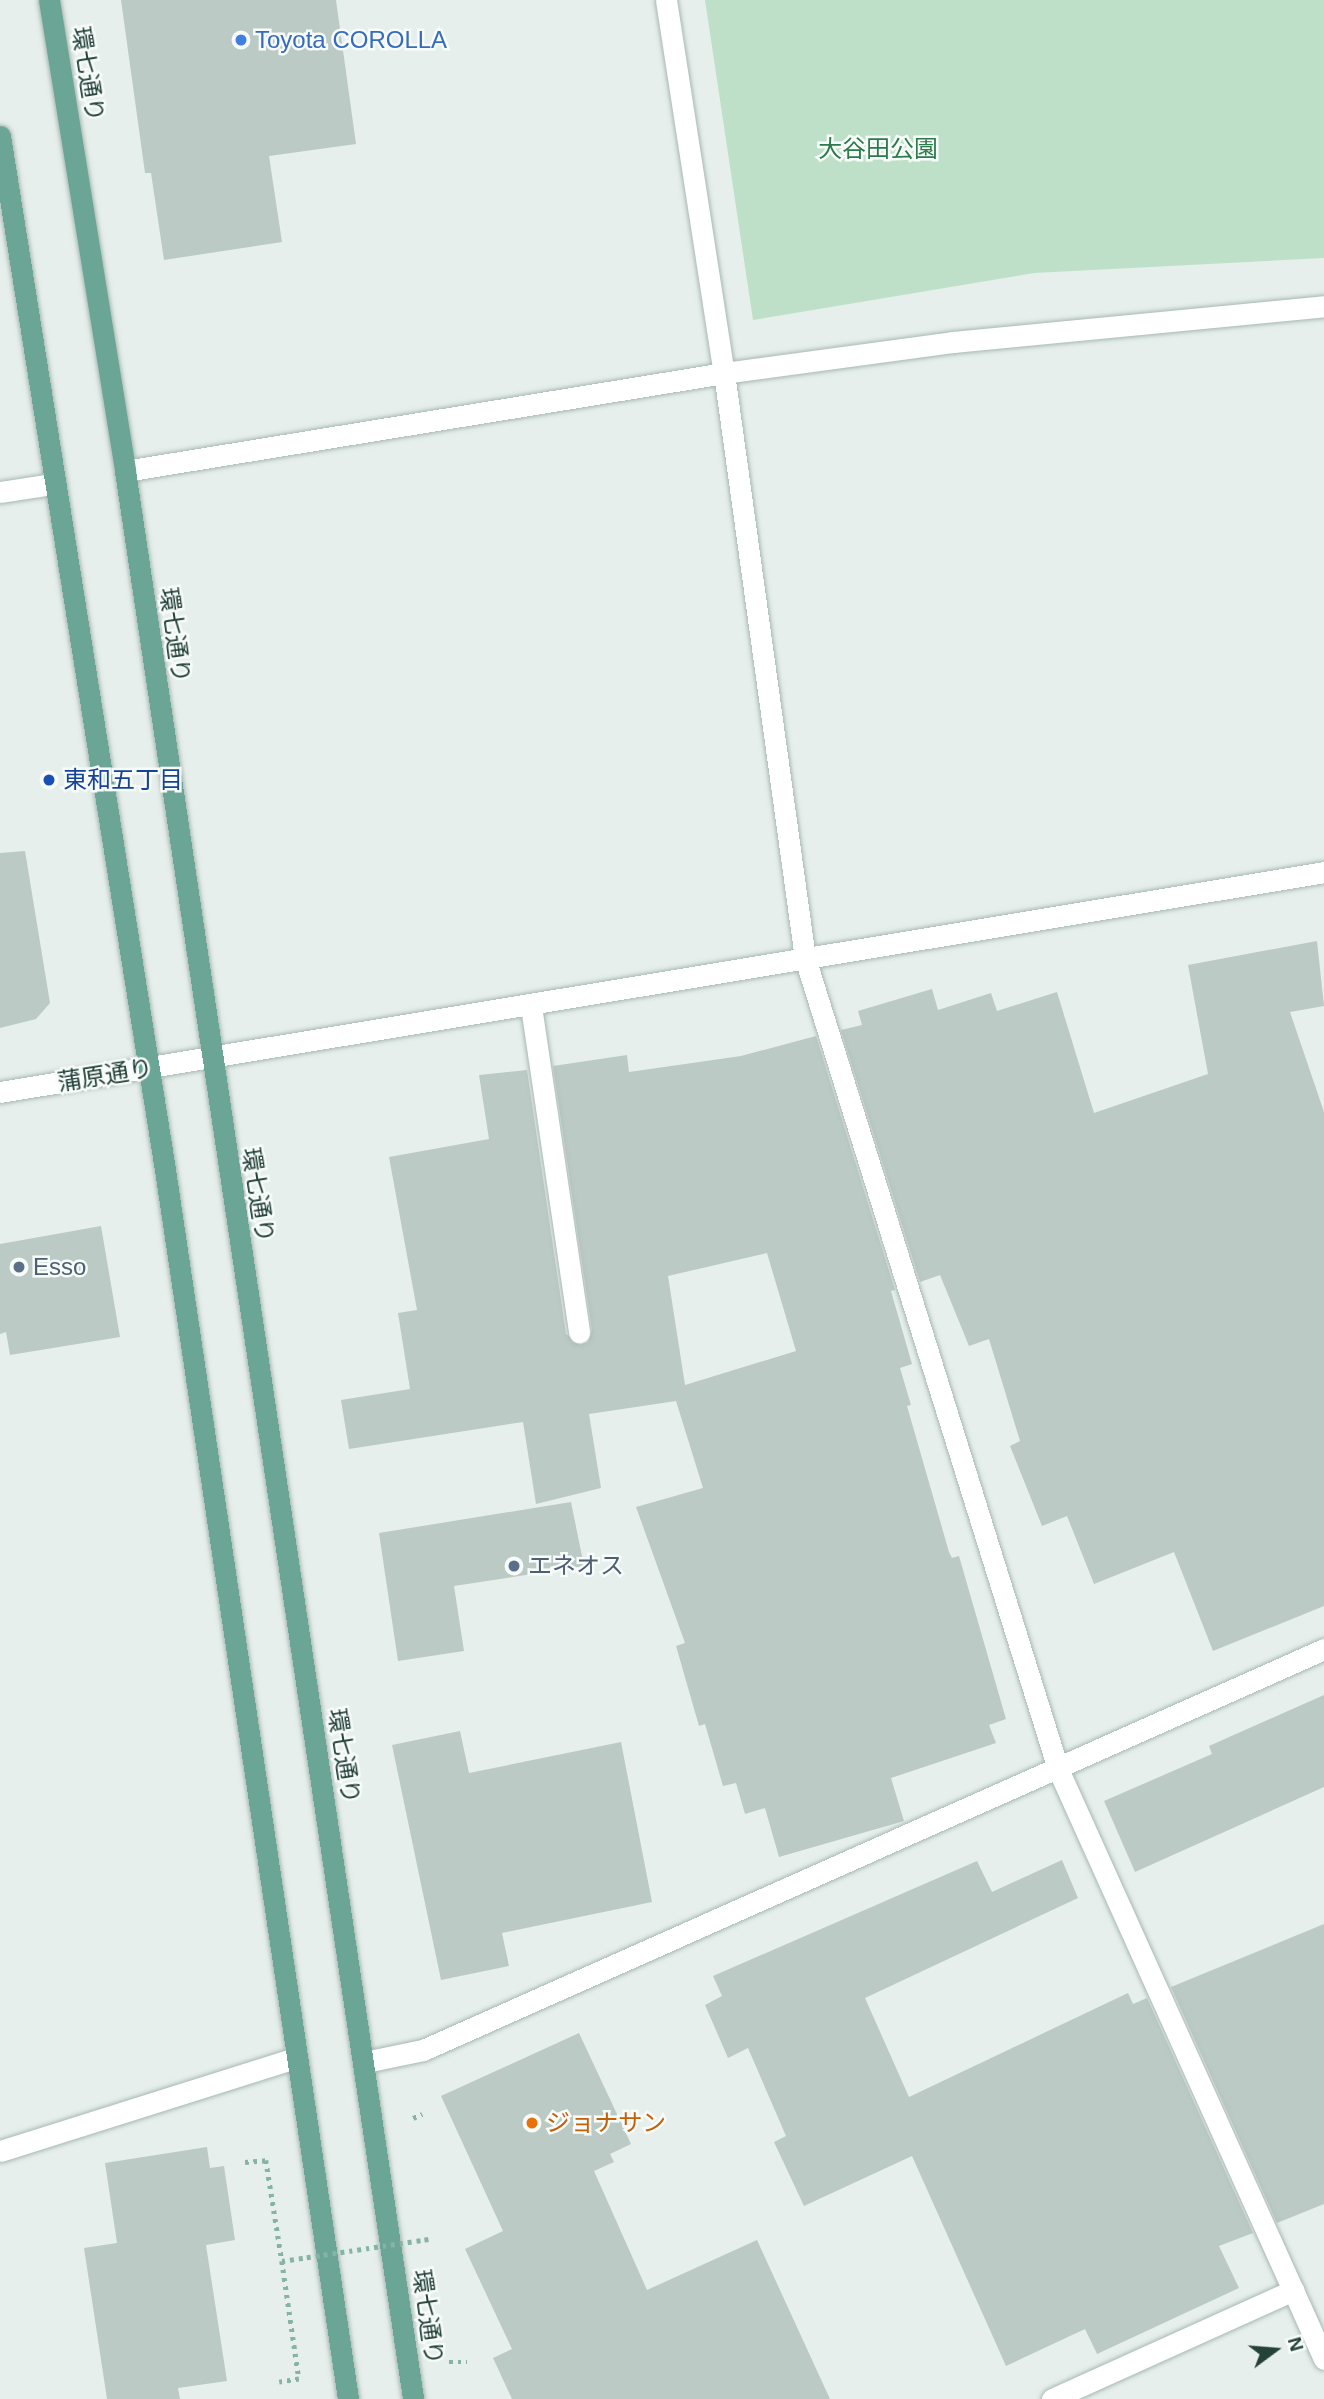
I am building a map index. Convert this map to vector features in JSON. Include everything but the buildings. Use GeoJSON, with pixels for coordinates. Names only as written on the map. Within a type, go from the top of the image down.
{"type":"FeatureCollection","features":[{"type":"Feature","properties":{"kind":"main road","name":"環七通り"},"geometry":{"type":"LineString","coordinates":[[49,0],[125,471],[210,1059],[365,2062],[413,2399]]}},
{"type":"Feature","properties":{"kind":"main road"},"geometry":{"type":"LineString","coordinates":[[0,136],[52,484],[148,1068],[348,2399]]}},
{"type":"Feature","properties":{"kind":"street"},"geometry":{"type":"LineString","coordinates":[[666,0],[724,373],[805,958],[1058,1769],[1324,2359]]}},
{"type":"Feature","properties":{"kind":"street"},"geometry":{"type":"LineString","coordinates":[[125,471],[724,373],[967,340],[1324,306]]}},
{"type":"Feature","properties":{"kind":"street"},"geometry":{"type":"LineString","coordinates":[[0,492],[52,484]]}},
{"type":"Feature","properties":{"kind":"street","name":"蒲原通り"},"geometry":{"type":"LineString","coordinates":[[0,1092],[531,1006],[1324,872]]}},
{"type":"Feature","properties":{"kind":"street"},"geometry":{"type":"LineString","coordinates":[[531,1006],[579,1332]]}},
{"type":"Feature","properties":{"kind":"street"},"geometry":{"type":"LineString","coordinates":[[365,2062],[423,2050],[1324,1649]]}},
{"type":"Feature","properties":{"kind":"street"},"geometry":{"type":"LineString","coordinates":[[0,2151],[295,2058]]}},
{"type":"Feature","properties":{"kind":"street"},"geometry":{"type":"LineString","coordinates":[[1052,2399],[1293,2290]]}},
{"type":"Feature","properties":{"kind":"path"},"geometry":{"type":"LineString","coordinates":[[412,2115],[422,2113]]}},
{"type":"Feature","properties":{"kind":"path"},"geometry":{"type":"LineString","coordinates":[[246,2162],[266,2160],[282,2261],[299,2379],[279,2382]]}},
{"type":"Feature","properties":{"kind":"path"},"geometry":{"type":"LineString","coordinates":[[282,2261],[430,2239]]}},
{"type":"Feature","properties":{"kind":"path"},"geometry":{"type":"LineString","coordinates":[[449,2364],[467,2362]]}},
{"type":"Feature","properties":{"kind":"green space","name":"大谷田公園"},"geometry":{"type":"Polygon","coordinates":[[[705,0],[1324,0],[1324,258],[1034,273],[753,320],[705,0]]]}},
{"type":"Feature","properties":{"kind":"place","name":"Toyota COROLLA"},"geometry":{"type":"Point","coordinates":[241,40]}},
{"type":"Feature","properties":{"kind":"place","name":"東和五丁目"},"geometry":{"type":"Point","coordinates":[49,780]}},
{"type":"Feature","properties":{"kind":"place","name":"Esso"},"geometry":{"type":"Point","coordinates":[19,1267]}},
{"type":"Feature","properties":{"kind":"place","name":"エネオス"},"geometry":{"type":"Point","coordinates":[514,1566]}},
{"type":"Feature","properties":{"kind":"place","name":"ジョナサン"},"geometry":{"type":"Point","coordinates":[532,2123]}}]}
